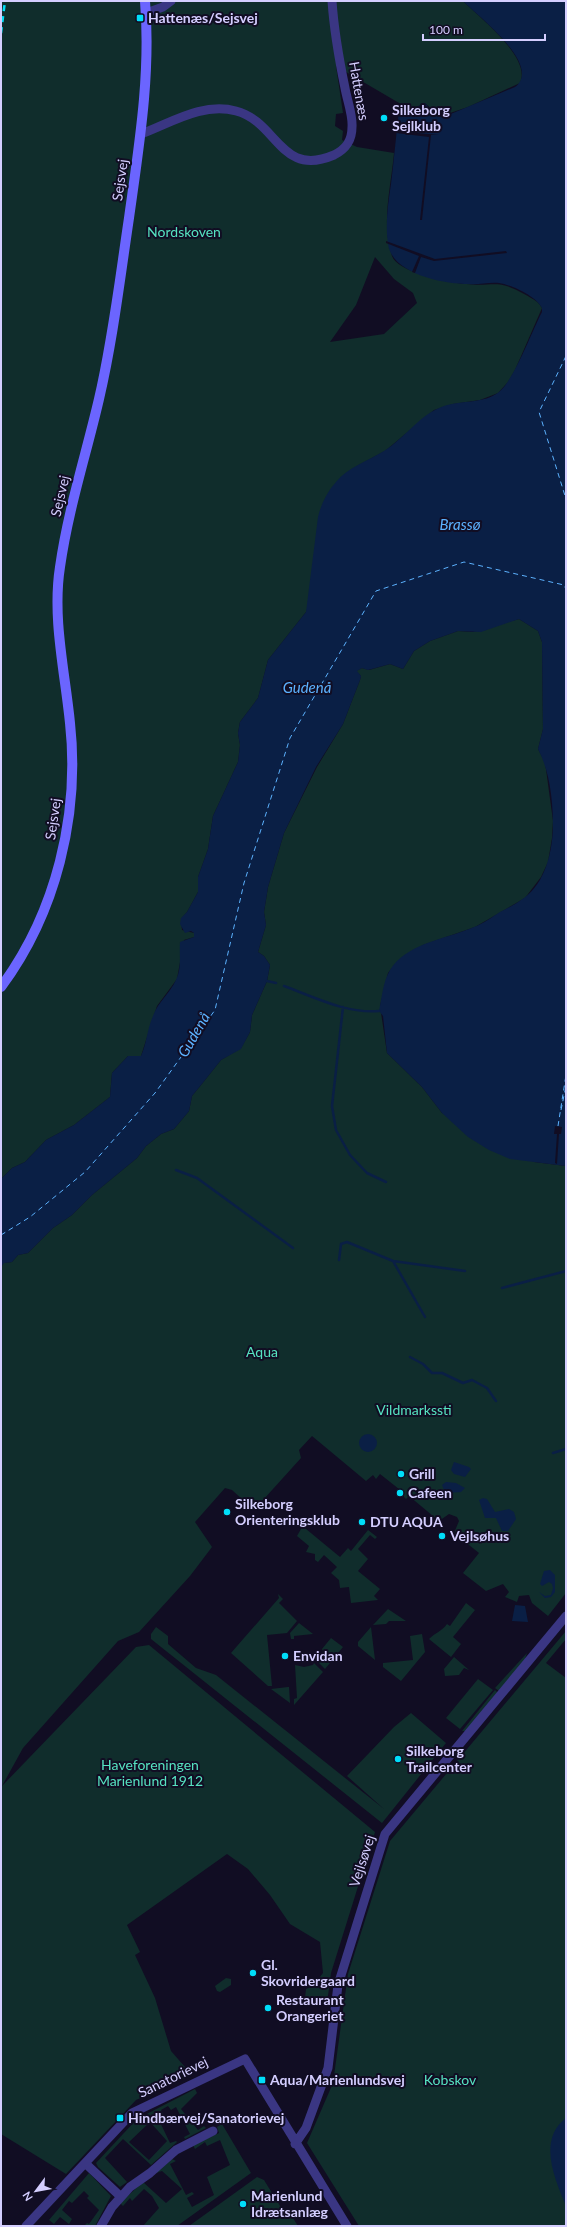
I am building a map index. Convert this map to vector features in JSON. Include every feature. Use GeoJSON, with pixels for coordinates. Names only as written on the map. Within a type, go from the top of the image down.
{"type":"FeatureCollection","features":[{"type":"Feature","properties":{"kind":"street","name":"Sejsvej"},"geometry":{"type":"LineString","coordinates":[[1,987],[18,964],[37,929],[55,879],[68,823],[72,780],[72,746],[58,606],[60,568],[72,508],[107,362],[141,134],[147,44],[145,1]]}},
{"type":"Feature","properties":{"kind":"street"},"geometry":{"type":"LineString","coordinates":[[146,13],[163,7],[171,1]]}},
{"type":"Feature","properties":{"kind":"street","name":"Hattenæs"},"geometry":{"type":"LineString","coordinates":[[141,134],[198,111],[237,111],[253,119],[267,130],[290,155],[300,159],[325,158],[340,152],[349,142],[352,126],[339,56],[332,1]]}},
{"type":"Feature","properties":{"kind":"street","name":"Vejlsøvej"},"geometry":{"type":"LineString","coordinates":[[295,2144],[306,2128],[328,2068],[338,1985],[385,1834],[566,1616]]}},
{"type":"Feature","properties":{"kind":"street","name":"Sanatorievej"},"geometry":{"type":"LineString","coordinates":[[26,2226],[132,2113],[245,2059],[295,2144]]}},
{"type":"Feature","properties":{"kind":"street"},"geometry":{"type":"LineString","coordinates":[[101,2226],[120,2196],[176,2150],[213,2131]]}},
{"type":"Feature","properties":{"kind":"street"},"geometry":{"type":"LineString","coordinates":[[295,2144],[347,2226]]}},
{"type":"Feature","properties":{"kind":"street"},"geometry":{"type":"LineString","coordinates":[[85,2163],[120,2196]]}},
{"type":"Feature","properties":{"kind":"green space","name":"Nordskoven"},"geometry":{"type":"Polygon","coordinates":[[[1,1],[463,1],[492,28],[512,51],[519,62],[522,73],[520,83],[468,107],[441,116],[424,103],[411,110],[336,66],[343,113],[336,114],[335,126],[343,131],[342,140],[357,147],[394,153],[389,192],[387,231],[392,256],[396,262],[413,272],[437,279],[476,285],[502,285],[516,290],[533,299],[542,308],[515,370],[508,382],[498,393],[480,400],[453,404],[434,410],[385,451],[357,466],[336,539],[306,612],[268,660],[258,698],[240,722],[238,733],[240,745],[238,762],[213,816],[208,849],[198,877],[198,892],[187,912],[181,919],[182,930],[194,933],[194,937],[184,940],[177,979],[157,1006],[141,1056],[128,1056],[112,1073],[110,1097],[74,1125],[46,1140],[25,1162],[12,1168],[1,1179],[1,1]],[[375,257],[356,305],[330,342],[384,334],[417,303],[413,293],[394,279],[375,257]]]}},
{"type":"Feature","properties":{"kind":"green space"},"geometry":{"type":"Polygon","coordinates":[[[519,619],[538,631],[542,642],[543,729],[538,749],[545,762],[553,821],[548,862],[541,877],[525,898],[475,927],[423,945],[397,962],[388,973],[380,1006],[387,1053],[422,1087],[442,1113],[534,1162],[566,1166],[566,1593],[548,1616],[532,1603],[529,1595],[519,1596],[517,1602],[505,1597],[509,1592],[503,1584],[486,1591],[463,1573],[479,1553],[454,1533],[459,1521],[457,1517],[449,1514],[439,1521],[409,1496],[406,1499],[404,1497],[404,1493],[380,1474],[376,1479],[373,1475],[366,1481],[312,1436],[299,1450],[301,1458],[254,1510],[232,1490],[225,1488],[195,1522],[212,1547],[190,1576],[139,1632],[118,1641],[23,1748],[2,1786],[136,1647],[149,1645],[375,1832],[331,1973],[327,2003],[312,2003],[305,1998],[306,1989],[313,1986],[323,1973],[320,1942],[290,1924],[270,1895],[248,1869],[227,1854],[127,1925],[140,1952],[135,1955],[155,1998],[171,2051],[192,2075],[136,2100],[66,2174],[1,2134],[1,1267],[3,1263],[12,1262],[18,1255],[28,1253],[53,1228],[72,1215],[92,1195],[137,1158],[146,1146],[161,1134],[174,1129],[189,1111],[192,1096],[221,1060],[241,1048],[250,1032],[252,1015],[267,981],[270,965],[264,956],[258,952],[266,925],[264,912],[268,887],[284,833],[317,767],[343,724],[361,676],[356,671],[362,668],[369,670],[390,664],[403,669],[414,651],[430,641],[458,631],[473,632],[519,619]]]}},
{"type":"Feature","properties":{"kind":"green space"},"geometry":{"type":"Polygon","coordinates":[[[300,1524],[340,1557],[348,1548],[351,1551],[368,1530],[377,1537],[375,1539],[370,1535],[358,1549],[368,1559],[358,1571],[380,1589],[374,1596],[378,1600],[351,1603],[349,1587],[340,1588],[339,1580],[331,1573],[337,1567],[324,1555],[318,1562],[315,1560],[315,1554],[306,1552],[309,1546],[297,1536],[301,1529],[300,1524]]]}},
{"type":"Feature","properties":{"kind":"green space"},"geometry":{"type":"Polygon","coordinates":[[[278,1594],[283,1599],[279,1603],[297,1621],[287,1633],[267,1635],[272,1686],[268,1686],[231,1653],[279,1598],[278,1594]]]}},
{"type":"Feature","properties":{"kind":"green space"},"geometry":{"type":"Polygon","coordinates":[[[466,1603],[475,1610],[453,1637],[461,1644],[451,1657],[429,1639],[447,1624],[450,1626],[466,1603]]]}},
{"type":"Feature","properties":{"kind":"green space"},"geometry":{"type":"Polygon","coordinates":[[[388,1609],[406,1621],[389,1621],[386,1624],[373,1625],[388,1609]]]}},
{"type":"Feature","properties":{"kind":"green space"},"geometry":{"type":"Polygon","coordinates":[[[299,1623],[313,1634],[294,1636],[294,1639],[291,1639],[290,1633],[299,1623]]]}},
{"type":"Feature","properties":{"kind":"green space"},"geometry":{"type":"Polygon","coordinates":[[[156,1627],[168,1636],[168,1644],[196,1668],[216,1675],[384,1809],[347,1776],[394,1727],[411,1713],[446,1743],[382,1823],[151,1639],[151,1634],[156,1627]]]}},
{"type":"Feature","properties":{"kind":"green space"},"geometry":{"type":"Polygon","coordinates":[[[371,1627],[375,1660],[358,1646],[358,1642],[371,1627]]]}},
{"type":"Feature","properties":{"kind":"green space","name":"Kobskov"},"geometry":{"type":"Polygon","coordinates":[[[566,1631],[566,1639],[546,1663],[566,1678],[566,2226],[359,2226],[307,2143],[333,2083],[348,1974],[390,1841],[566,1631]]]}},
{"type":"Feature","properties":{"kind":"green space"},"geometry":{"type":"Polygon","coordinates":[[[422,1634],[425,1652],[401,1681],[383,1667],[383,1663],[413,1660],[410,1636],[422,1634]]]}},
{"type":"Feature","properties":{"kind":"green space"},"geometry":{"type":"Polygon","coordinates":[[[331,1638],[343,1647],[325,1669],[317,1661],[320,1659],[323,1651],[322,1649],[331,1638]]]}},
{"type":"Feature","properties":{"kind":"green space"},"geometry":{"type":"Polygon","coordinates":[[[527,1653],[525,1659],[499,1691],[495,1688],[527,1653]]]}},
{"type":"Feature","properties":{"kind":"green space"},"geometry":{"type":"Polygon","coordinates":[[[454,1657],[469,1670],[464,1668],[459,1675],[445,1676],[444,1669],[454,1657]]]}},
{"type":"Feature","properties":{"kind":"green space"},"geometry":{"type":"Polygon","coordinates":[[[314,1663],[323,1672],[294,1705],[294,1699],[297,1698],[295,1665],[304,1667],[313,1665],[314,1663]]]}},
{"type":"Feature","properties":{"kind":"green space"},"geometry":{"type":"Polygon","coordinates":[[[478,1679],[493,1690],[460,1729],[446,1718],[478,1679]]]}},
{"type":"Feature","properties":{"kind":"green space"},"geometry":{"type":"Polygon","coordinates":[[[288,1687],[290,1703],[271,1689],[288,1687]]]}},
{"type":"Feature","properties":{"kind":"green space"},"geometry":{"type":"Polygon","coordinates":[[[495,1690],[498,1693],[466,1731],[462,1731],[495,1690]]]}},
{"type":"Feature","properties":{"kind":"green space"},"geometry":{"type":"Polygon","coordinates":[[[226,1978],[231,1979],[231,1985],[220,1992],[217,1991],[215,1986],[226,1978]]]}},
{"type":"Feature","properties":{"kind":"green space"},"geometry":{"type":"Polygon","coordinates":[[[195,2089],[197,2093],[181,2109],[198,2130],[204,2126],[206,2128],[185,2139],[184,2137],[190,2134],[176,2107],[171,2110],[168,2106],[161,2110],[163,2114],[157,2116],[170,2143],[177,2142],[151,2165],[123,2139],[105,2158],[127,2182],[120,2187],[98,2167],[96,2163],[137,2119],[195,2089]],[[150,2122],[129,2142],[149,2160],[167,2141],[150,2122]]]}},
{"type":"Feature","properties":{"kind":"green space"},"geometry":{"type":"Polygon","coordinates":[[[222,2124],[251,2173],[177,2226],[143,2226],[159,2208],[152,2196],[144,2189],[132,2201],[130,2198],[123,2206],[120,2203],[143,2182],[166,2203],[182,2189],[162,2171],[156,2173],[172,2159],[176,2161],[170,2164],[186,2195],[192,2192],[194,2194],[187,2198],[192,2207],[214,2195],[207,2177],[230,2165],[220,2140],[207,2146],[205,2142],[195,2149],[193,2145],[219,2133],[217,2127],[222,2124]]]}},
{"type":"Feature","properties":{"kind":"green space"},"geometry":{"type":"Polygon","coordinates":[[[89,2173],[111,2196],[95,2226],[84,2226],[87,2223],[89,2224],[99,2210],[87,2198],[89,2196],[84,2191],[72,2203],[69,2201],[62,2210],[72,2219],[69,2224],[60,2217],[54,2224],[49,2220],[89,2173]]]}},
{"type":"Feature","properties":{"kind":"green space","name":"Marienlund Idrætsanlæg"},"geometry":{"type":"Polygon","coordinates":[[[257,2177],[264,2180],[285,2214],[291,2215],[298,2226],[189,2226],[257,2177]]]}},
{"type":"Feature","properties":{"kind":"water","name":"Brassø"},"geometry":{"type":"Polygon","coordinates":[[[463,1],[566,1],[566,1166],[510,1159],[489,1150],[468,1137],[442,1113],[422,1087],[387,1053],[383,1016],[379,1011],[386,978],[392,966],[405,954],[424,944],[481,924],[518,902],[531,892],[542,876],[546,867],[551,847],[553,818],[548,777],[538,749],[543,729],[542,642],[538,631],[519,619],[481,632],[458,631],[430,641],[414,651],[403,669],[390,664],[368,670],[362,668],[357,671],[361,676],[360,680],[343,724],[316,767],[284,833],[268,887],[264,912],[266,925],[258,952],[264,956],[270,965],[267,981],[252,1015],[250,1032],[241,1049],[221,1060],[192,1096],[189,1111],[174,1129],[161,1134],[146,1146],[137,1158],[92,1195],[72,1215],[53,1228],[28,1253],[18,1255],[12,1262],[4,1263],[1,1267],[1,1179],[12,1168],[25,1162],[46,1140],[74,1125],[110,1097],[112,1073],[128,1056],[141,1056],[155,1011],[176,980],[180,966],[180,942],[194,937],[194,933],[191,931],[185,933],[180,924],[181,918],[187,912],[198,892],[198,877],[208,849],[213,816],[238,762],[240,745],[238,733],[240,722],[258,698],[268,660],[306,612],[318,517],[327,494],[346,472],[392,446],[420,420],[435,410],[451,404],[480,400],[493,396],[499,392],[505,386],[517,366],[542,312],[542,308],[535,299],[504,284],[458,284],[420,275],[399,263],[392,254],[388,244],[388,206],[399,111],[402,106],[411,110],[425,103],[434,114],[446,116],[515,87],[521,78],[521,67],[506,42],[463,1]]]}},
{"type":"Feature","properties":{"kind":"water"},"geometry":{"type":"Polygon","coordinates":[[[368,1434],[374,1437],[377,1443],[374,1449],[368,1452],[362,1449],[359,1443],[362,1437],[368,1434]]]}},
{"type":"Feature","properties":{"kind":"water"},"geometry":{"type":"Polygon","coordinates":[[[454,1462],[471,1469],[465,1477],[454,1474],[451,1470],[454,1462]]]}},
{"type":"Feature","properties":{"kind":"water"},"geometry":{"type":"Polygon","coordinates":[[[446,1482],[456,1483],[465,1488],[461,1492],[448,1493],[444,1490],[442,1485],[446,1482]]]}},
{"type":"Feature","properties":{"kind":"water"},"geometry":{"type":"Polygon","coordinates":[[[483,1498],[487,1499],[495,1512],[509,1509],[514,1512],[516,1519],[508,1531],[502,1531],[496,1518],[485,1518],[479,1500],[483,1498]]]}},
{"type":"Feature","properties":{"kind":"water"},"geometry":{"type":"Polygon","coordinates":[[[550,1570],[555,1575],[555,1592],[551,1597],[545,1598],[539,1592],[545,1596],[551,1595],[553,1588],[552,1584],[549,1582],[542,1586],[540,1584],[544,1571],[550,1570]]]}},
{"type":"Feature","properties":{"kind":"water"},"geometry":{"type":"Polygon","coordinates":[[[515,1605],[525,1606],[528,1622],[512,1621],[515,1605]]]}},
{"type":"Feature","properties":{"kind":"water"},"geometry":{"type":"Polygon","coordinates":[[[566,2118],[566,2206],[557,2184],[551,2160],[550,2148],[552,2137],[557,2127],[566,2118]]]}},
{"type":"Feature","properties":{"kind":"pier"},"geometry":{"type":"Polygon","coordinates":[[[396,131],[439,135],[431,135],[422,220],[420,220],[429,137],[396,133],[396,131]]]}},
{"type":"Feature","properties":{"kind":"pier"},"geometry":{"type":"Polygon","coordinates":[[[386,241],[435,259],[506,251],[507,253],[434,261],[421,257],[415,273],[412,272],[419,256],[386,243],[386,241]]]}},
{"type":"Feature","properties":{"kind":"pier"},"geometry":{"type":"Polygon","coordinates":[[[555,1126],[562,1127],[561,1134],[559,1134],[557,1164],[555,1163],[557,1134],[554,1134],[555,1126]]]}},
{"type":"Feature","properties":{"kind":"waterway"},"geometry":{"type":"LineString","coordinates":[[267,981],[276,983]]}},
{"type":"Feature","properties":{"kind":"waterway"},"geometry":{"type":"LineString","coordinates":[[284,986],[331,1004],[355,1010],[379,1011]]}},
{"type":"Feature","properties":{"kind":"waterway"},"geometry":{"type":"LineString","coordinates":[[343,1007],[332,1106],[336,1130],[350,1155],[367,1173],[386,1182]]}},
{"type":"Feature","properties":{"kind":"waterway"},"geometry":{"type":"LineString","coordinates":[[176,1170],[197,1178],[293,1248]]}},
{"type":"Feature","properties":{"kind":"waterway"},"geometry":{"type":"LineString","coordinates":[[339,1260],[341,1244],[347,1242],[393,1261],[465,1271]]}},
{"type":"Feature","properties":{"kind":"waterway"},"geometry":{"type":"LineString","coordinates":[[393,1261],[425,1317]]}},
{"type":"Feature","properties":{"kind":"waterway"},"geometry":{"type":"LineString","coordinates":[[502,1288],[566,1271]]}},
{"type":"Feature","properties":{"kind":"waterway"},"geometry":{"type":"LineString","coordinates":[[410,1357],[423,1364],[432,1373],[442,1373],[463,1383],[472,1380],[487,1388],[496,1401]]}},
{"type":"Feature","properties":{"kind":"waterway"},"geometry":{"type":"LineString","coordinates":[[553,1453],[566,1449]]}},
{"type":"Feature","properties":{"kind":"ferry route"},"geometry":{"type":"LineString","coordinates":[[566,356],[539,412],[566,499]]}},
{"type":"Feature","properties":{"kind":"ferry route"},"geometry":{"type":"LineString","coordinates":[[1,1235],[30,1217],[85,1172],[155,1093],[215,1010],[244,883],[290,738],[376,591],[464,562],[564,585],[566,589]]}},
{"type":"Feature","properties":{"kind":"ferry route"},"geometry":{"type":"LineString","coordinates":[[558,1126],[566,1075]]}},
{"type":"Feature","properties":{"kind":"ferry route"},"geometry":{"type":"LineString","coordinates":[[561,1110],[566,1086]]}},
{"type":"Feature","properties":{"kind":"railway"},"geometry":{"type":"LineString","coordinates":[[1,33],[5,1]]}},
{"type":"Feature","properties":{"kind":"place","name":"Hattenæs/Sejsvej"},"geometry":{"type":"Point","coordinates":[140,18]}},
{"type":"Feature","properties":{"kind":"place","name":"Silkeborg Sejlklub"},"geometry":{"type":"Point","coordinates":[384,118]}},
{"type":"Feature","properties":{"kind":"place","name":"Grill"},"geometry":{"type":"Point","coordinates":[401,1474]}},
{"type":"Feature","properties":{"kind":"place","name":"Cafeen"},"geometry":{"type":"Point","coordinates":[400,1493]}},
{"type":"Feature","properties":{"kind":"place","name":"Silkeborg Orienteringsklub"},"geometry":{"type":"Point","coordinates":[227,1512]}},
{"type":"Feature","properties":{"kind":"place","name":"DTU AQUA"},"geometry":{"type":"Point","coordinates":[362,1522]}},
{"type":"Feature","properties":{"kind":"place","name":"Vejlsøhus"},"geometry":{"type":"Point","coordinates":[442,1536]}},
{"type":"Feature","properties":{"kind":"place","name":"Envidan"},"geometry":{"type":"Point","coordinates":[285,1656]}},
{"type":"Feature","properties":{"kind":"place","name":"Silkeborg Trailcenter"},"geometry":{"type":"Point","coordinates":[398,1759]}},
{"type":"Feature","properties":{"kind":"place","name":"Gl. Skovridergaard"},"geometry":{"type":"Point","coordinates":[253,1973]}},
{"type":"Feature","properties":{"kind":"place","name":"Restaurant Orangeriet"},"geometry":{"type":"Point","coordinates":[268,2008]}},
{"type":"Feature","properties":{"kind":"place","name":"Aqua/Marienlundsvej"},"geometry":{"type":"Point","coordinates":[262,2080]}},
{"type":"Feature","properties":{"kind":"place","name":"Hindbærvej/Sanatorievej"},"geometry":{"type":"Point","coordinates":[120,2118]}},
{"type":"Feature","properties":{"kind":"place","name":"Marienlund Idrætsanlæg"},"geometry":{"type":"Point","coordinates":[243,2204]}},
{"type":"Feature","properties":{"kind":"water label","name":"Gudenå"},"geometry":{"type":"Point","coordinates":[307,688]}},
{"type":"Feature","properties":{"kind":"water label","name":"Gudenå"},"geometry":{"type":"Point","coordinates":[194,1035]}},
{"type":"Feature","properties":{"kind":"park label","name":"Aqua"},"geometry":{"type":"Point","coordinates":[262,1352]}},
{"type":"Feature","properties":{"kind":"park label","name":"Vildmarkssti"},"geometry":{"type":"Point","coordinates":[414,1410]}},
{"type":"Feature","properties":{"kind":"park label","name":"Haveforeningen Marienlund 1912"},"geometry":{"type":"Point","coordinates":[150,1774]}}]}
